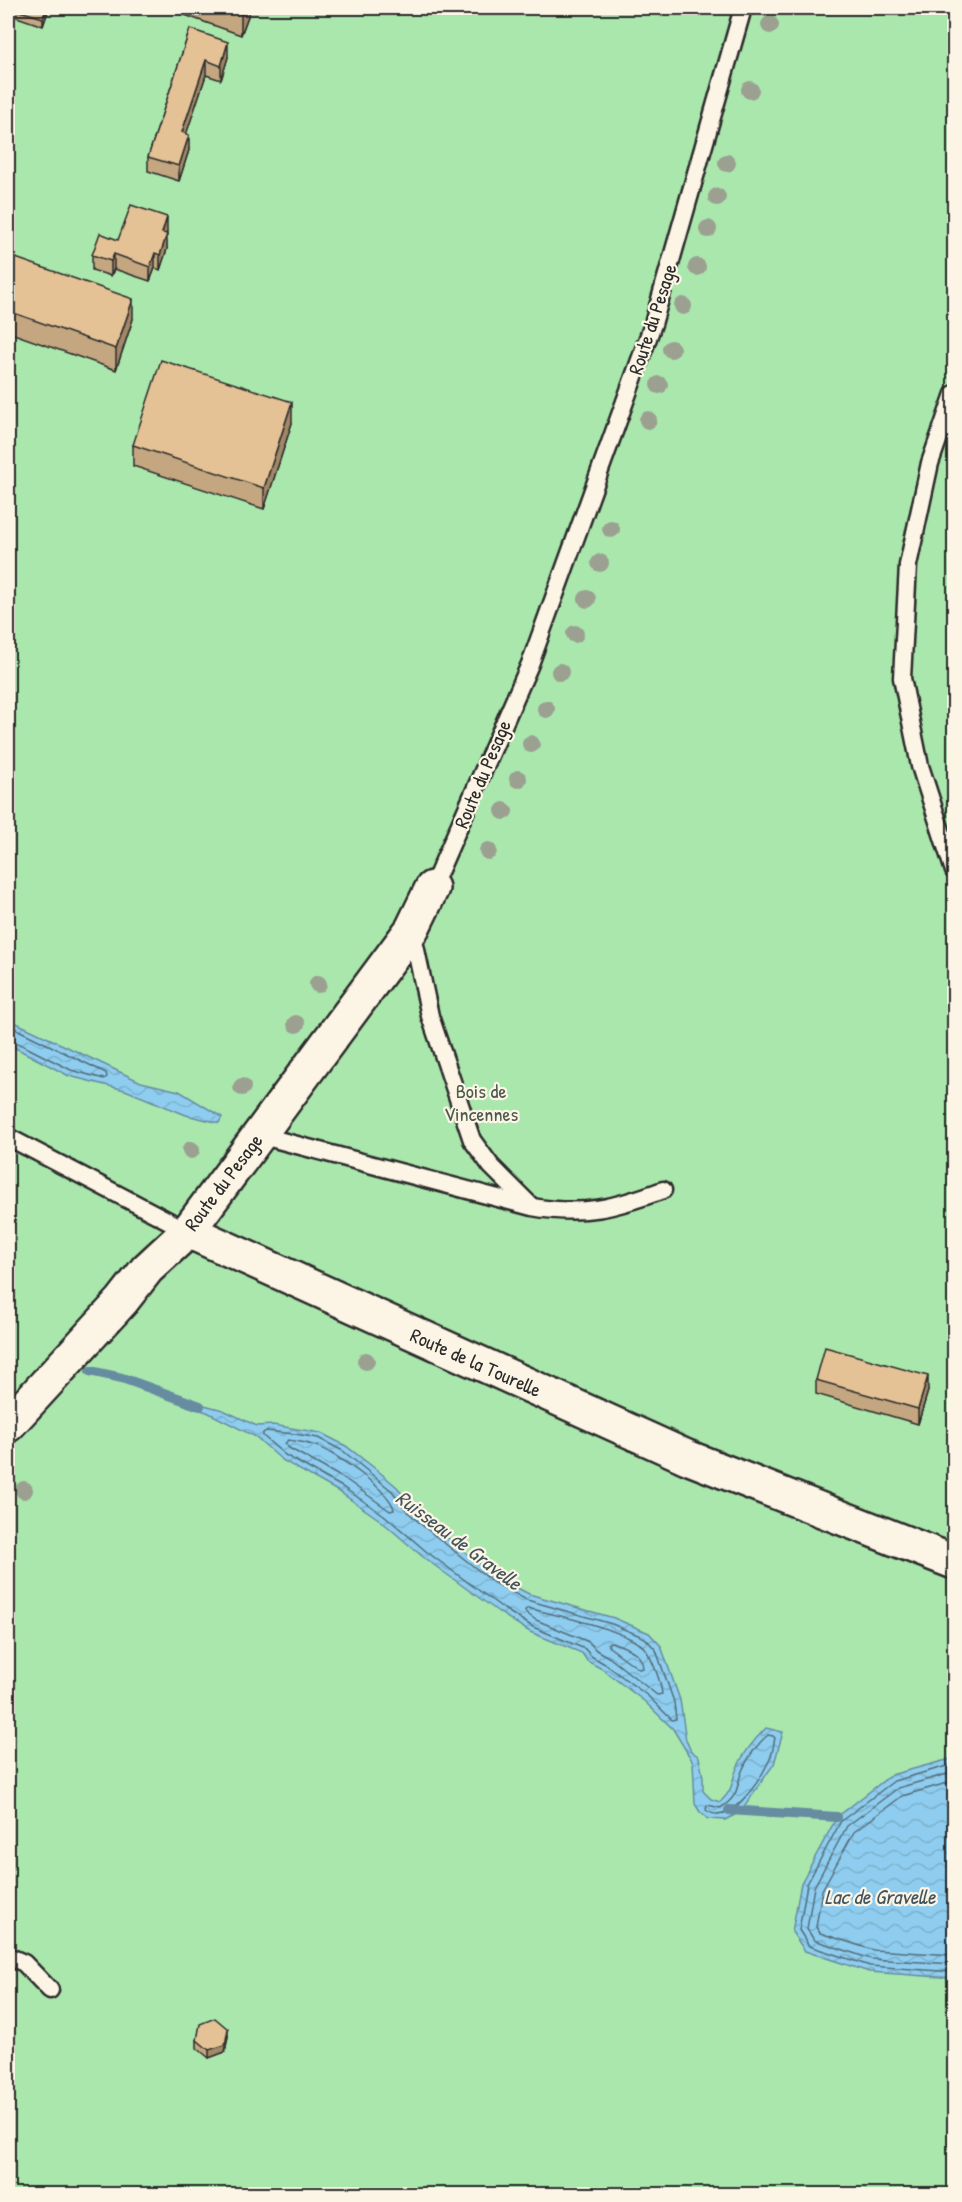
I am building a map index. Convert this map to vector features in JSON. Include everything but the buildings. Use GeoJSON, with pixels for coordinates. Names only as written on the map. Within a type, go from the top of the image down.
{"type":"FeatureCollection","features":[{"type":"Feature","properties":{"kind":"street","name":"Route du Pesage"},"geometry":{"type":"LineString","coordinates":[[8,1425],[122,1301],[147,1269],[188,1231],[412,929],[432,888]]}},
{"type":"Feature","properties":{"kind":"street","name":"Route de la Tourelle"},"geometry":{"type":"LineString","coordinates":[[188,1231],[687,1457],[954,1562]]}},
{"type":"Feature","properties":{"kind":"lane","name":"Route du Pesage"},"geometry":{"type":"LineString","coordinates":[[432,888],[530,664],[653,324],[743,8]]}},
{"type":"Feature","properties":{"kind":"lane"},"geometry":{"type":"LineString","coordinates":[[954,394],[930,463],[908,566],[902,678],[920,766],[954,871]]}},
{"type":"Feature","properties":{"kind":"lane"},"geometry":{"type":"LineString","coordinates":[[412,929],[430,1016],[472,1140],[491,1166],[532,1207]]}},
{"type":"Feature","properties":{"kind":"lane"},"geometry":{"type":"LineString","coordinates":[[259,1136],[532,1207],[557,1211],[582,1212],[624,1204],[663,1190]]}},
{"type":"Feature","properties":{"kind":"lane","name":"Route de la Tourelle"},"geometry":{"type":"LineString","coordinates":[[8,1137],[188,1231]]}},
{"type":"Feature","properties":{"kind":"lane"},"geometry":{"type":"LineString","coordinates":[[8,1956],[24,1963],[50,1990]]}},
{"type":"Feature","properties":{"kind":"green space","name":"Bois de Vincennes"},"geometry":{"type":"Polygon","coordinates":[[[8,8],[954,8],[954,2194],[8,2194],[8,8]]]}},
{"type":"Feature","properties":{"kind":"water"},"geometry":{"type":"Polygon","coordinates":[[[8,1019],[141,1082],[179,1091],[222,1117],[219,1123],[186,1115],[125,1090],[69,1076],[8,1044],[8,1019]]]}},
{"type":"Feature","properties":{"kind":"water"},"geometry":{"type":"Polygon","coordinates":[[[189,1401],[223,1410],[257,1426],[273,1425],[321,1433],[346,1446],[377,1470],[397,1487],[413,1509],[496,1577],[529,1594],[614,1618],[649,1633],[661,1646],[680,1700],[686,1740],[691,1751],[699,1757],[703,1791],[711,1799],[720,1802],[728,1793],[743,1757],[766,1728],[783,1732],[774,1764],[740,1812],[726,1820],[708,1819],[695,1804],[693,1762],[673,1729],[644,1701],[602,1669],[587,1661],[582,1653],[530,1632],[500,1613],[423,1557],[380,1520],[341,1493],[282,1460],[256,1437],[207,1412],[187,1406],[189,1401]]]}},
{"type":"Feature","properties":{"kind":"water","name":"Lac de Gravelle"},"geometry":{"type":"Polygon","coordinates":[[[954,1758],[954,1978],[869,1972],[805,1951],[792,1932],[801,1883],[837,1817],[891,1775],[954,1758]]]}},
{"type":"Feature","properties":{"kind":"waterway","name":"Ruisseau de Gravelle"},"geometry":{"type":"LineString","coordinates":[[90,1371],[122,1378],[200,1406]]}},
{"type":"Feature","properties":{"kind":"waterway","name":"Ruisseau de Gravelle"},"geometry":{"type":"LineString","coordinates":[[729,1810],[837,1817]]}}]}
